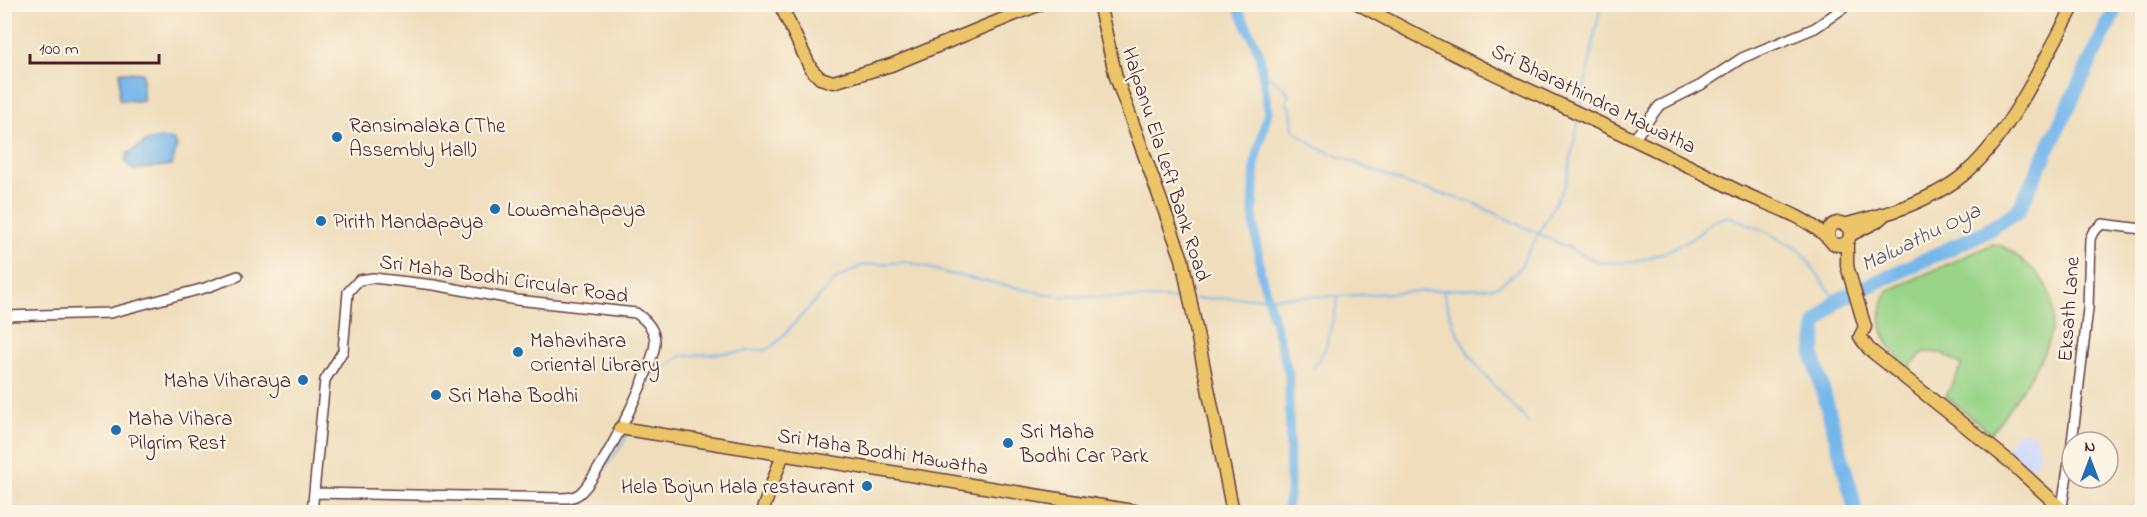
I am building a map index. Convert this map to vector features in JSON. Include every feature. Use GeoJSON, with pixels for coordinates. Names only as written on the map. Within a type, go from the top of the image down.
{"type":"FeatureCollection","features":[{"type":"Feature","properties":{"kind":"main road"},"geometry":{"type":"LineString","coordinates":[[780,4],[811,69],[820,78],[833,82],[891,64],[1040,4]]}},
{"type":"Feature","properties":{"kind":"main road","name":"Halpanu Ela Left Bank Road"},"geometry":{"type":"LineString","coordinates":[[1099,4],[1109,54],[1168,216],[1188,288],[1233,513]]}},
{"type":"Feature","properties":{"kind":"main road"},"geometry":{"type":"LineString","coordinates":[[2063,512],[1999,453],[1881,361],[1860,337],[1865,327],[1850,281],[1840,235],[1868,216],[1884,215],[1963,176],[2009,119],[2075,4]]}},
{"type":"Feature","properties":{"kind":"main road","name":"Sri Bharathindra Mawatha"},"geometry":{"type":"LineString","coordinates":[[1360,5],[1570,111],[1635,138],[1738,191],[1840,235]]}},
{"type":"Feature","properties":{"kind":"main road","name":"Sri Maha Bodhi Mawatha"},"geometry":{"type":"LineString","coordinates":[[620,428],[1139,513]]}},
{"type":"Feature","properties":{"kind":"main road"},"geometry":{"type":"LineString","coordinates":[[762,513],[783,454]]}},
{"type":"Feature","properties":{"kind":"street"},"geometry":{"type":"LineString","coordinates":[[1635,138],[1659,106],[1701,85],[1742,58],[1777,46],[1815,28],[1849,4]]}},
{"type":"Feature","properties":{"kind":"street","name":"Eksath Lane"},"geometry":{"type":"LineString","coordinates":[[2074,430],[2088,309],[2090,239],[2093,232],[2102,224],[2142,229]]}},
{"type":"Feature","properties":{"kind":"street"},"geometry":{"type":"LineString","coordinates":[[4,316],[110,313],[205,288],[238,276]]}},
{"type":"Feature","properties":{"kind":"street","name":"Sri Maha Bodhi Circular Road"},"geometry":{"type":"LineString","coordinates":[[312,513],[325,380],[343,351],[348,292],[354,282],[365,278],[434,285],[517,300],[636,313],[644,318],[653,332],[654,350],[620,428],[591,481],[579,494],[571,498],[314,493]]}},
{"type":"Feature","properties":{"kind":"street","name":"Eksath Lane"},"geometry":{"type":"LineString","coordinates":[[2063,512],[2066,490]]}},
{"type":"Feature","properties":{"kind":"shaded area"},"geometry":{"type":"Polygon","coordinates":[[[2019,431],[2034,434],[2040,453],[2037,462],[2029,467],[2004,449],[2019,431]]]}},
{"type":"Feature","properties":{"kind":"green space"},"geometry":{"type":"Polygon","coordinates":[[[1993,244],[2007,249],[2028,265],[2045,285],[2053,306],[2052,328],[2044,351],[2019,395],[1991,434],[1946,396],[1962,365],[1942,353],[1924,352],[1908,368],[1892,350],[1883,333],[1881,314],[1887,291],[1993,244]]]}},
{"type":"Feature","properties":{"kind":"water"},"geometry":{"type":"Polygon","coordinates":[[[120,72],[143,73],[143,101],[119,100],[120,72]]]}},
{"type":"Feature","properties":{"kind":"water"},"geometry":{"type":"Polygon","coordinates":[[[159,138],[173,140],[177,146],[172,165],[133,170],[125,161],[127,154],[147,141],[159,138]]]}},
{"type":"Feature","properties":{"kind":"waterway"},"geometry":{"type":"LineString","coordinates":[[1236,4],[1259,52],[1268,111],[1255,162],[1253,214],[1261,274],[1289,374],[1290,493],[1286,512]]}},
{"type":"Feature","properties":{"kind":"waterway"},"geometry":{"type":"LineString","coordinates":[[1580,110],[1601,4]]}},
{"type":"Feature","properties":{"kind":"waterway","name":"Malwathu Oya"},"geometry":{"type":"LineString","coordinates":[[1855,512],[1813,355],[1816,324],[1836,301],[1985,232],[2018,211],[2118,4]]}},
{"type":"Feature","properties":{"kind":"waterway"},"geometry":{"type":"LineString","coordinates":[[1262,72],[1289,94],[1286,102],[1291,109],[1293,129],[1316,147],[1409,185],[1471,202],[1601,263],[1635,262],[1666,252],[1697,235],[1713,221],[1728,216],[1765,231],[1801,251],[1836,301]]}},
{"type":"Feature","properties":{"kind":"waterway"},"geometry":{"type":"LineString","coordinates":[[1195,299],[1339,296],[1497,287],[1518,271],[1566,183],[1579,118]]}},
{"type":"Feature","properties":{"kind":"waterway"},"geometry":{"type":"LineString","coordinates":[[647,381],[681,356],[766,350],[774,345],[835,280],[863,265],[908,262],[946,273],[1056,296],[1186,299]]}},
{"type":"Feature","properties":{"kind":"waterway"},"geometry":{"type":"LineString","coordinates":[[1443,290],[1456,331],[1465,348],[1487,378],[1529,423]]}},
{"type":"Feature","properties":{"kind":"waterway"},"geometry":{"type":"LineString","coordinates":[[1313,368],[1325,350],[1339,296]]}},
{"type":"Feature","properties":{"kind":"waterway"},"geometry":{"type":"LineString","coordinates":[[630,426],[643,392]]}},
{"type":"Feature","properties":{"kind":"waterway"},"geometry":{"type":"LineString","coordinates":[[593,484],[622,445],[627,434]]}},
{"type":"Feature","properties":{"kind":"waterway"},"geometry":{"type":"LineString","coordinates":[[572,512],[590,488]]}},
{"type":"Feature","properties":{"kind":"place","name":"Ransimalaka (The Assembly Hall)"},"geometry":{"type":"Point","coordinates":[337,137]}},
{"type":"Feature","properties":{"kind":"place","name":"Lowamahapaya"},"geometry":{"type":"Point","coordinates":[495,209]}},
{"type":"Feature","properties":{"kind":"place","name":"Pirith Mandapaya"},"geometry":{"type":"Point","coordinates":[321,221]}},
{"type":"Feature","properties":{"kind":"place","name":"Mahavihara Oriental Library"},"geometry":{"type":"Point","coordinates":[518,352]}},
{"type":"Feature","properties":{"kind":"place","name":"Maha Viharaya"},"geometry":{"type":"Point","coordinates":[303,380]}},
{"type":"Feature","properties":{"kind":"place","name":"Sri Maha Bodhi"},"geometry":{"type":"Point","coordinates":[436,395]}},
{"type":"Feature","properties":{"kind":"place","name":"Maha Vihara Pilgrim Rest"},"geometry":{"type":"Point","coordinates":[116,430]}},
{"type":"Feature","properties":{"kind":"place","name":"Sri Maha Bodhi Car Park"},"geometry":{"type":"Point","coordinates":[1008,443]}},
{"type":"Feature","properties":{"kind":"place","name":"Hela Bojun Hala restaurant"},"geometry":{"type":"Point","coordinates":[867,486]}}]}
